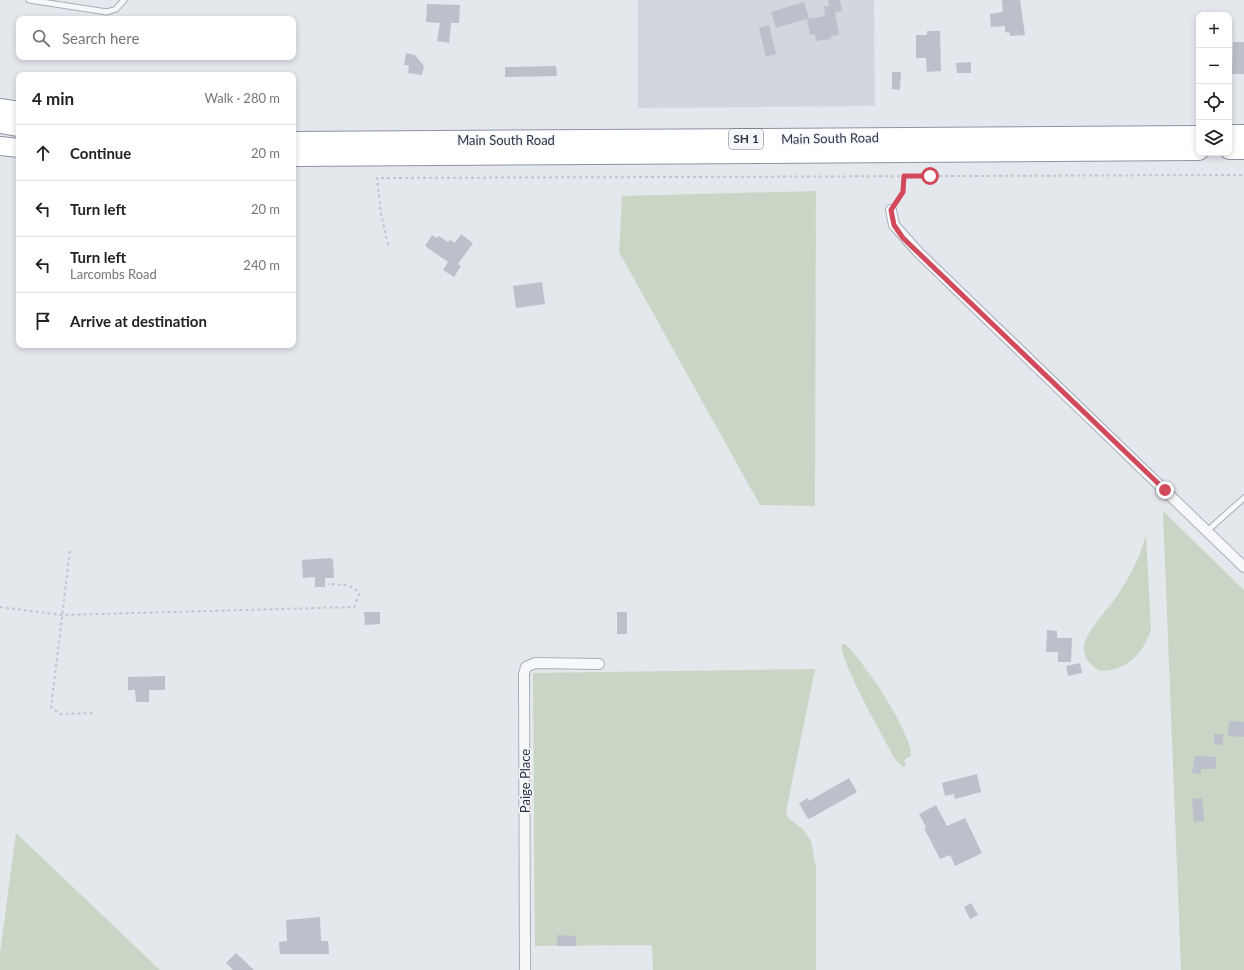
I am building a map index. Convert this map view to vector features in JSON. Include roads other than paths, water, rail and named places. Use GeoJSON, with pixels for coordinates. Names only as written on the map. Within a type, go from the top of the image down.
{"type":"FeatureCollection","features":[{"type":"Feature","properties":{"kind":"highway"},"geometry":{"type":"LineString","coordinates":[[0,108],[16,111]]}},
{"type":"Feature","properties":{"kind":"highway"},"geometry":{"type":"LineString","coordinates":[[0,124],[16,127]]}},
{"type":"Feature","properties":{"kind":"highway"},"geometry":{"type":"LineString","coordinates":[[1232,134],[1244,134]]}},
{"type":"Feature","properties":{"kind":"highway","name":"Main South Road"},"geometry":{"type":"LineString","coordinates":[[297,141],[1196,135]]}},
{"type":"Feature","properties":{"kind":"highway"},"geometry":{"type":"LineString","coordinates":[[0,146],[16,148]]}},
{"type":"Feature","properties":{"kind":"highway","name":"Main South Road"},"geometry":{"type":"LineString","coordinates":[[296,157],[1196,150]]}},
{"type":"Feature","properties":{"kind":"highway"},"geometry":{"type":"LineString","coordinates":[[1232,150],[1244,150]]}},
{"type":"Feature","properties":{"kind":"highway"},"geometry":{"type":"LineString","coordinates":[[0,151],[16,151]]}},
{"type":"Feature","properties":{"kind":"street"},"geometry":{"type":"LineString","coordinates":[[891,210],[894,225],[918,252],[1244,567]]}},
{"type":"Feature","properties":{"kind":"street","name":"Paige Place"},"geometry":{"type":"LineString","coordinates":[[525,970],[524,674],[526,667],[535,663],[599,664]]}},
{"type":"Feature","properties":{"kind":"lane"},"geometry":{"type":"LineString","coordinates":[[29,0],[107,12],[116,9],[124,0]]}},
{"type":"Feature","properties":{"kind":"lane"},"geometry":{"type":"LineString","coordinates":[[1207,531],[1244,498]]}}]}
